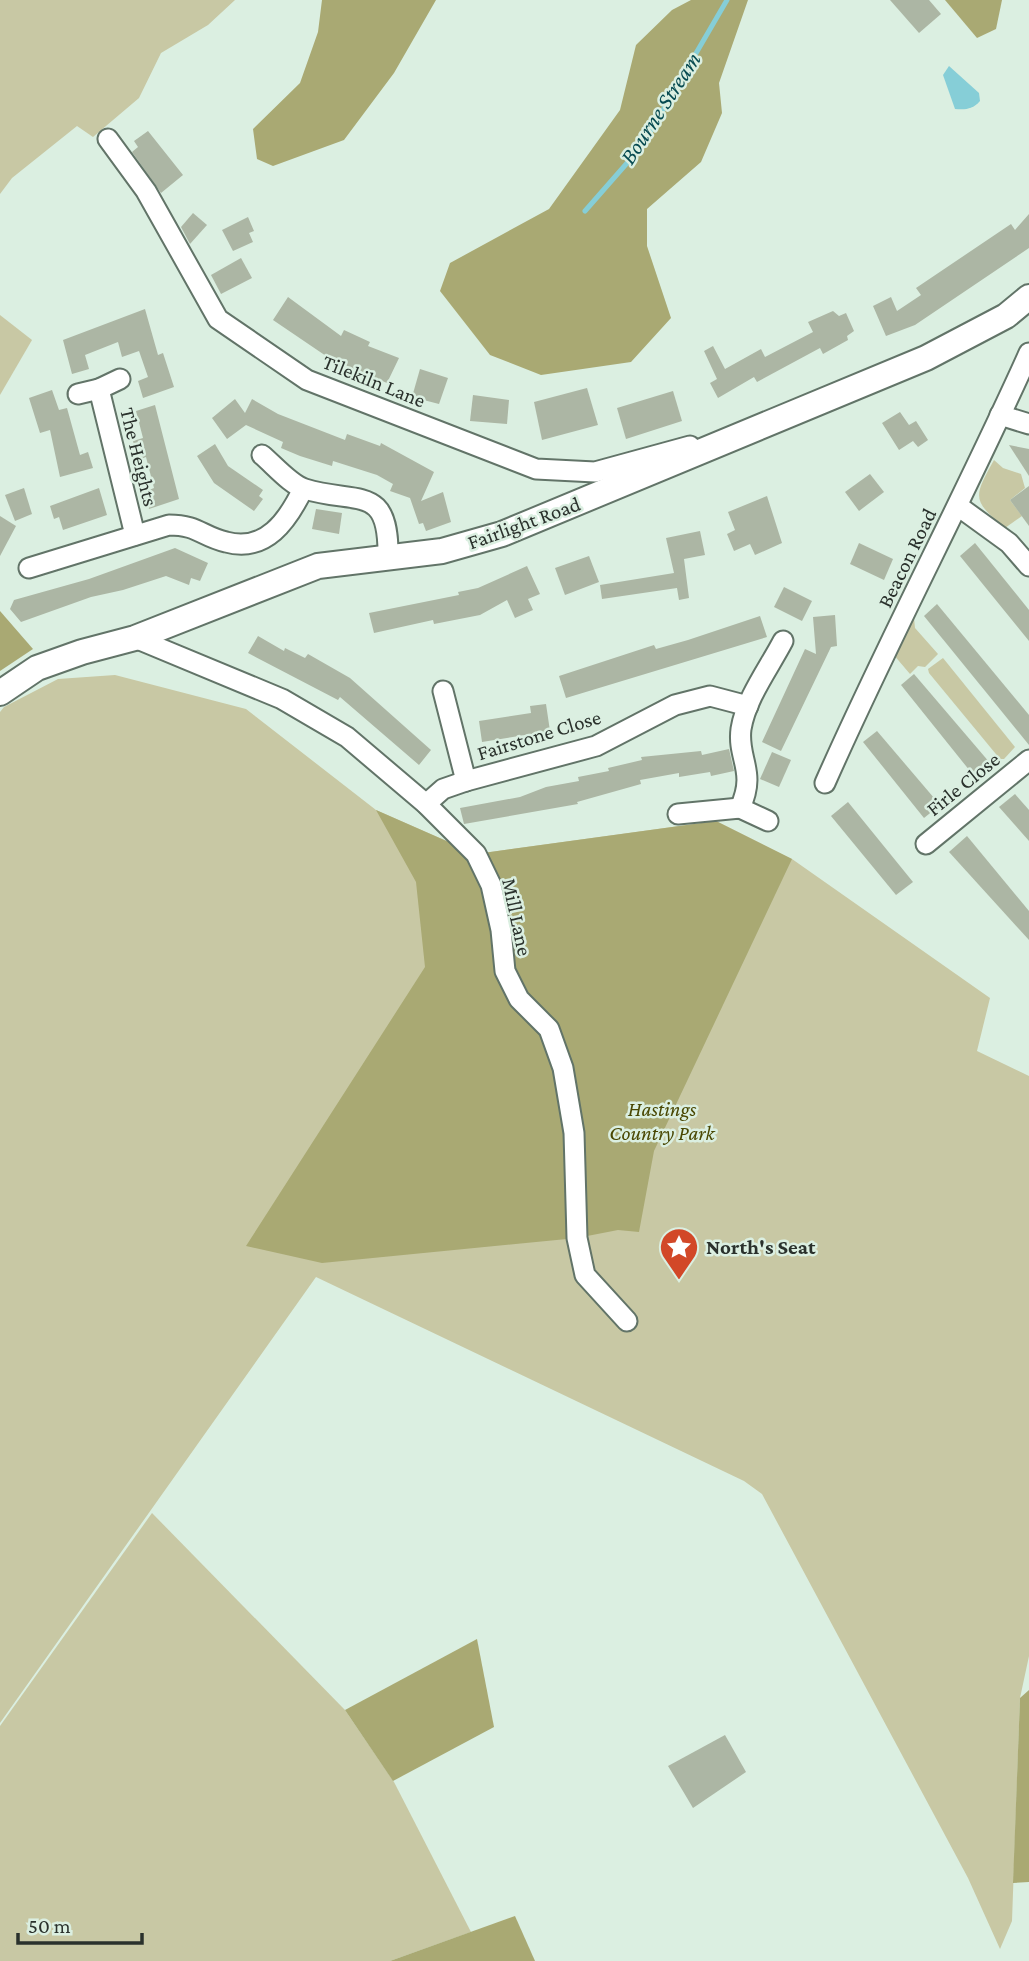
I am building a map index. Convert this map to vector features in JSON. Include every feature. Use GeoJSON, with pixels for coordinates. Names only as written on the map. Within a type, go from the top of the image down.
{"type":"FeatureCollection","features":[{"type":"Feature","properties":{"kind":"street","name":"Tilekiln Lane"},"geometry":{"type":"LineString","coordinates":[[108,139],[146,191],[218,319],[307,380],[536,469],[595,472],[694,445],[729,440]]}},
{"type":"Feature","properties":{"kind":"street","name":"Fairlight Road"},"geometry":{"type":"LineString","coordinates":[[0,693],[37,668],[82,652],[135,638],[318,566],[479,543],[926,358],[1006,316],[1029,297]]}},
{"type":"Feature","properties":{"kind":"street","name":"Beacon Road"},"geometry":{"type":"LineString","coordinates":[[825,783],[863,696],[958,506],[1029,353]]}},
{"type":"Feature","properties":{"kind":"street","name":"The Heights"},"geometry":{"type":"LineString","coordinates":[[78,394],[99,389],[120,379]]}},
{"type":"Feature","properties":{"kind":"street","name":"The Heights"},"geometry":{"type":"LineString","coordinates":[[99,389],[135,535]]}},
{"type":"Feature","properties":{"kind":"street"},"geometry":{"type":"LineString","coordinates":[[1000,415],[1029,424]]}},
{"type":"Feature","properties":{"kind":"street"},"geometry":{"type":"LineString","coordinates":[[262,455],[303,489],[359,497],[382,512],[388,527],[388,556]]}},
{"type":"Feature","properties":{"kind":"street","name":"The Heights"},"geometry":{"type":"LineString","coordinates":[[29,568],[169,525],[189,525],[226,542],[251,544],[276,532],[292,513],[303,489]]}},
{"type":"Feature","properties":{"kind":"street"},"geometry":{"type":"LineString","coordinates":[[958,506],[1009,543],[1029,566]]}},
{"type":"Feature","properties":{"kind":"street","name":"Mill Lane"},"geometry":{"type":"LineString","coordinates":[[135,638],[282,699],[319,719],[347,737],[426,804],[476,854],[491,885],[501,930],[505,971],[519,999],[549,1029],[563,1068],[574,1133],[577,1238],[585,1275],[627,1321]]}},
{"type":"Feature","properties":{"kind":"street"},"geometry":{"type":"LineString","coordinates":[[740,808],[749,789],[741,731],[748,706],[783,641]]}},
{"type":"Feature","properties":{"kind":"street"},"geometry":{"type":"LineString","coordinates":[[443,691],[466,781]]}},
{"type":"Feature","properties":{"kind":"street","name":"Fairstone Close"},"geometry":{"type":"LineString","coordinates":[[426,804],[443,789],[466,781],[596,746],[675,705],[710,696],[748,706]]}},
{"type":"Feature","properties":{"kind":"street","name":"Firle Close"},"geometry":{"type":"LineString","coordinates":[[926,844],[1029,760]]}},
{"type":"Feature","properties":{"kind":"street"},"geometry":{"type":"LineString","coordinates":[[678,814],[740,808],[768,821]]}},
{"type":"Feature","properties":{"kind":"green space"},"geometry":{"type":"Polygon","coordinates":[[[0,0],[235,0],[208,25],[161,53],[139,98],[93,137],[77,126],[12,178],[0,194],[0,0]]]}},
{"type":"Feature","properties":{"kind":"green space"},"geometry":{"type":"Polygon","coordinates":[[[322,0],[436,0],[394,73],[344,140],[273,166],[257,159],[253,129],[300,83],[318,32],[322,0]]]}},
{"type":"Feature","properties":{"kind":"green space"},"geometry":{"type":"Polygon","coordinates":[[[691,0],[748,0],[719,83],[722,113],[701,162],[647,209],[647,246],[671,318],[631,362],[541,375],[490,355],[440,291],[450,263],[549,209],[620,110],[636,45],[672,10],[691,0]]]}},
{"type":"Feature","properties":{"kind":"green space"},"geometry":{"type":"Polygon","coordinates":[[[945,0],[1002,0],[996,29],[977,38],[945,0]]]}},
{"type":"Feature","properties":{"kind":"green space"},"geometry":{"type":"Polygon","coordinates":[[[0,315],[32,340],[0,395],[0,315]]]}},
{"type":"Feature","properties":{"kind":"green space"},"geometry":{"type":"Polygon","coordinates":[[[994,460],[1003,468],[1021,474],[1025,488],[1010,500],[1022,516],[1005,528],[986,511],[979,498],[982,483],[994,460]]]}},
{"type":"Feature","properties":{"kind":"green space"},"geometry":{"type":"Polygon","coordinates":[[[0,611],[33,649],[0,671],[0,611]]]}},
{"type":"Feature","properties":{"kind":"green space"},"geometry":{"type":"Polygon","coordinates":[[[914,618],[915,628],[938,654],[925,667],[918,666],[910,674],[893,654],[914,618]]]}},
{"type":"Feature","properties":{"kind":"green space"},"geometry":{"type":"Polygon","coordinates":[[[943,658],[1015,747],[1004,759],[1000,759],[929,673],[928,669],[943,658]]]}},
{"type":"Feature","properties":{"kind":"green space","name":"Hastings Country Park"},"geometry":{"type":"Polygon","coordinates":[[[115,675],[246,709],[376,810],[476,854],[716,821],[792,859],[990,998],[977,1051],[1029,1076],[1029,1656],[1020,1698],[1012,1921],[1000,1949],[968,1878],[762,1494],[744,1481],[316,1277],[0,1723],[0,712],[4,707],[58,679],[115,675]]]}},
{"type":"Feature","properties":{"kind":"green space"},"geometry":{"type":"Polygon","coordinates":[[[376,810],[476,854],[716,821],[792,859],[654,1151],[639,1232],[618,1230],[577,1238],[322,1263],[246,1246],[425,967],[416,882],[376,810]]]}},
{"type":"Feature","properties":{"kind":"green space"},"geometry":{"type":"Polygon","coordinates":[[[152,1513],[345,1710],[394,1782],[471,1932],[390,1961],[0,1961],[0,1726],[152,1513]]]}},
{"type":"Feature","properties":{"kind":"green space"},"geometry":{"type":"Polygon","coordinates":[[[477,1639],[494,1727],[393,1781],[345,1710],[477,1639]]]}},
{"type":"Feature","properties":{"kind":"green space"},"geometry":{"type":"Polygon","coordinates":[[[1029,1690],[1029,1882],[1013,1883],[1020,1698],[1029,1690]]]}},
{"type":"Feature","properties":{"kind":"green space"},"geometry":{"type":"Polygon","coordinates":[[[515,1916],[535,1961],[390,1961],[515,1916]]]}},
{"type":"Feature","properties":{"kind":"water"},"geometry":{"type":"Polygon","coordinates":[[[949,66],[979,93],[980,101],[975,106],[955,109],[943,75],[949,66]]]}},
{"type":"Feature","properties":{"kind":"building"},"geometry":{"type":"Polygon","coordinates":[[[890,0],[929,0],[941,14],[919,33],[890,0]]]}},
{"type":"Feature","properties":{"kind":"building"},"geometry":{"type":"Polygon","coordinates":[[[148,131],[183,175],[161,193],[132,152],[138,147],[134,141],[148,131]]]}},
{"type":"Feature","properties":{"kind":"building"},"geometry":{"type":"Polygon","coordinates":[[[193,213],[207,225],[190,244],[181,227],[193,213]]]}},
{"type":"Feature","properties":{"kind":"building"},"geometry":{"type":"Polygon","coordinates":[[[1029,214],[1029,248],[915,325],[886,336],[873,306],[891,297],[897,311],[921,295],[916,288],[1011,224],[1015,230],[1029,214]]]}},
{"type":"Feature","properties":{"kind":"building"},"geometry":{"type":"Polygon","coordinates":[[[248,217],[254,231],[249,233],[253,242],[233,251],[222,230],[248,217]]]}},
{"type":"Feature","properties":{"kind":"building"},"geometry":{"type":"Polygon","coordinates":[[[241,258],[252,278],[221,294],[211,275],[241,258]]]}},
{"type":"Feature","properties":{"kind":"building"},"geometry":{"type":"Polygon","coordinates":[[[288,297],[341,336],[344,330],[370,342],[368,346],[399,358],[387,383],[329,358],[273,320],[288,297]]]}},
{"type":"Feature","properties":{"kind":"building"},"geometry":{"type":"Polygon","coordinates":[[[145,309],[158,355],[163,353],[174,387],[143,398],[138,381],[148,377],[139,351],[122,357],[118,342],[85,355],[89,369],[72,374],[63,340],[145,309]]]}},
{"type":"Feature","properties":{"kind":"building"},"geometry":{"type":"Polygon","coordinates":[[[833,311],[839,316],[846,313],[854,331],[847,336],[848,340],[823,354],[820,348],[757,382],[754,377],[718,398],[710,383],[717,379],[704,351],[713,346],[725,369],[761,349],[765,357],[813,332],[808,322],[833,311]]]}},
{"type":"Feature","properties":{"kind":"building"},"geometry":{"type":"Polygon","coordinates":[[[420,369],[448,378],[439,404],[412,397],[420,369]]]}},
{"type":"Feature","properties":{"kind":"building"},"geometry":{"type":"Polygon","coordinates":[[[587,388],[598,425],[542,440],[534,402],[587,388]]]}},
{"type":"Feature","properties":{"kind":"building"},"geometry":{"type":"Polygon","coordinates":[[[52,390],[59,410],[67,408],[80,455],[88,452],[93,468],[60,477],[50,430],[40,433],[29,398],[52,390]]]}},
{"type":"Feature","properties":{"kind":"building"},"geometry":{"type":"Polygon","coordinates":[[[673,391],[682,421],[626,439],[617,408],[673,391]]]}},
{"type":"Feature","properties":{"kind":"building"},"geometry":{"type":"Polygon","coordinates":[[[473,395],[509,400],[507,424],[470,421],[473,395]]]}},
{"type":"Feature","properties":{"kind":"building"},"geometry":{"type":"Polygon","coordinates":[[[235,399],[245,413],[252,399],[278,414],[345,440],[347,434],[380,446],[381,443],[434,472],[421,501],[443,492],[451,522],[426,531],[423,523],[419,524],[410,498],[390,491],[393,484],[377,475],[333,461],[332,466],[300,456],[281,448],[283,442],[246,425],[227,439],[212,418],[235,399]]]}},
{"type":"Feature","properties":{"kind":"building"},"geometry":{"type":"Polygon","coordinates":[[[155,405],[179,499],[149,509],[144,492],[154,488],[146,457],[138,460],[133,441],[143,438],[136,411],[155,405]]]}},
{"type":"Feature","properties":{"kind":"building"},"geometry":{"type":"Polygon","coordinates":[[[900,412],[909,425],[916,421],[928,440],[918,447],[913,441],[899,450],[882,423],[900,412]]]}},
{"type":"Feature","properties":{"kind":"building"},"geometry":{"type":"Polygon","coordinates":[[[215,444],[228,466],[263,490],[259,496],[263,499],[254,511],[214,483],[197,456],[215,444]]]}},
{"type":"Feature","properties":{"kind":"building"},"geometry":{"type":"Polygon","coordinates":[[[1009,445],[1029,449],[1029,476],[1009,445]]]}},
{"type":"Feature","properties":{"kind":"building"},"geometry":{"type":"Polygon","coordinates":[[[870,474],[884,492],[859,511],[845,492],[870,474]]]}},
{"type":"Feature","properties":{"kind":"building"},"geometry":{"type":"Polygon","coordinates":[[[1029,486],[1029,526],[1010,500],[1029,486]]]}},
{"type":"Feature","properties":{"kind":"building"},"geometry":{"type":"Polygon","coordinates":[[[24,488],[32,514],[15,521],[5,495],[24,488]]]}},
{"type":"Feature","properties":{"kind":"building"},"geometry":{"type":"Polygon","coordinates":[[[99,488],[107,515],[63,530],[59,517],[54,519],[50,506],[99,488]]]}},
{"type":"Feature","properties":{"kind":"building"},"geometry":{"type":"Polygon","coordinates":[[[767,496],[782,543],[755,555],[750,544],[734,551],[727,534],[735,530],[728,512],[767,496]]]}},
{"type":"Feature","properties":{"kind":"building"},"geometry":{"type":"Polygon","coordinates":[[[316,509],[342,513],[339,534],[312,529],[316,509]]]}},
{"type":"Feature","properties":{"kind":"building"},"geometry":{"type":"Polygon","coordinates":[[[0,516],[16,526],[0,556],[0,516]]]}},
{"type":"Feature","properties":{"kind":"building"},"geometry":{"type":"Polygon","coordinates":[[[700,531],[705,555],[684,559],[689,598],[679,600],[677,588],[602,599],[600,585],[674,573],[666,538],[700,531]]]}},
{"type":"Feature","properties":{"kind":"building"},"geometry":{"type":"Polygon","coordinates":[[[859,543],[893,559],[884,580],[850,564],[859,543]]]}},
{"type":"Feature","properties":{"kind":"building"},"geometry":{"type":"Polygon","coordinates":[[[975,543],[1029,610],[1029,641],[960,556],[975,543]]]}},
{"type":"Feature","properties":{"kind":"building"},"geometry":{"type":"Polygon","coordinates":[[[175,548],[208,563],[200,581],[191,578],[189,585],[166,576],[91,597],[21,622],[10,609],[14,600],[89,579],[175,548]]]}},
{"type":"Feature","properties":{"kind":"building"},"geometry":{"type":"Polygon","coordinates":[[[589,556],[599,582],[565,595],[555,568],[589,556]]]}},
{"type":"Feature","properties":{"kind":"building"},"geometry":{"type":"Polygon","coordinates":[[[527,566],[540,594],[528,599],[533,610],[515,618],[507,600],[480,615],[434,624],[433,620],[374,633],[369,613],[459,595],[458,592],[478,588],[527,566]]]}},
{"type":"Feature","properties":{"kind":"building"},"geometry":{"type":"Polygon","coordinates":[[[784,587],[812,601],[802,621],[774,607],[784,587]]]}},
{"type":"Feature","properties":{"kind":"building"},"geometry":{"type":"Polygon","coordinates":[[[937,604],[1029,715],[1029,745],[924,616],[937,604]]]}},
{"type":"Feature","properties":{"kind":"building"},"geometry":{"type":"Polygon","coordinates":[[[835,615],[837,646],[831,647],[781,751],[762,742],[805,649],[816,654],[813,617],[835,615]]]}},
{"type":"Feature","properties":{"kind":"building"},"geometry":{"type":"Polygon","coordinates":[[[760,616],[767,637],[566,698],[559,676],[654,645],[656,649],[760,616]]]}},
{"type":"Feature","properties":{"kind":"building"},"geometry":{"type":"Polygon","coordinates":[[[258,636],[284,651],[285,648],[305,658],[308,654],[350,678],[431,750],[419,765],[340,697],[338,700],[248,653],[258,636]]]}},
{"type":"Feature","properties":{"kind":"building"},"geometry":{"type":"Polygon","coordinates":[[[914,674],[990,763],[974,776],[901,685],[914,674]]]}},
{"type":"Feature","properties":{"kind":"building"},"geometry":{"type":"Polygon","coordinates":[[[546,704],[550,731],[482,742],[479,721],[531,713],[530,706],[546,704]]]}},
{"type":"Feature","properties":{"kind":"building"},"geometry":{"type":"Polygon","coordinates":[[[877,731],[940,805],[924,818],[863,742],[877,731]]]}},
{"type":"Feature","properties":{"kind":"building"},"geometry":{"type":"Polygon","coordinates":[[[729,749],[734,771],[711,776],[710,772],[679,777],[679,773],[640,780],[641,784],[577,802],[578,804],[464,824],[460,808],[520,797],[546,787],[579,781],[578,777],[609,771],[608,768],[642,760],[641,757],[701,751],[702,755],[729,749]]]}},
{"type":"Feature","properties":{"kind":"building"},"geometry":{"type":"Polygon","coordinates":[[[772,752],[791,760],[779,787],[760,779],[772,752]]]}},
{"type":"Feature","properties":{"kind":"building"},"geometry":{"type":"Polygon","coordinates":[[[1015,794],[1029,810],[1029,841],[999,807],[1015,794]]]}},
{"type":"Feature","properties":{"kind":"building"},"geometry":{"type":"Polygon","coordinates":[[[848,802],[913,882],[896,895],[831,816],[848,802]]]}},
{"type":"Feature","properties":{"kind":"building"},"geometry":{"type":"Polygon","coordinates":[[[967,836],[1029,911],[1029,940],[949,852],[967,836]]]}},
{"type":"Feature","properties":{"kind":"building"},"geometry":{"type":"Polygon","coordinates":[[[725,1735],[746,1772],[693,1808],[668,1766],[725,1735]]]}},
{"type":"Feature","properties":{"kind":"waterway","name":"Bourne Stream"},"geometry":{"type":"LineString","coordinates":[[585,211],[642,146],[727,0]]}},
{"type":"Feature","properties":{"kind":"place","name":"North's Seat"},"geometry":{"type":"Point","coordinates":[679,1281]}}]}
